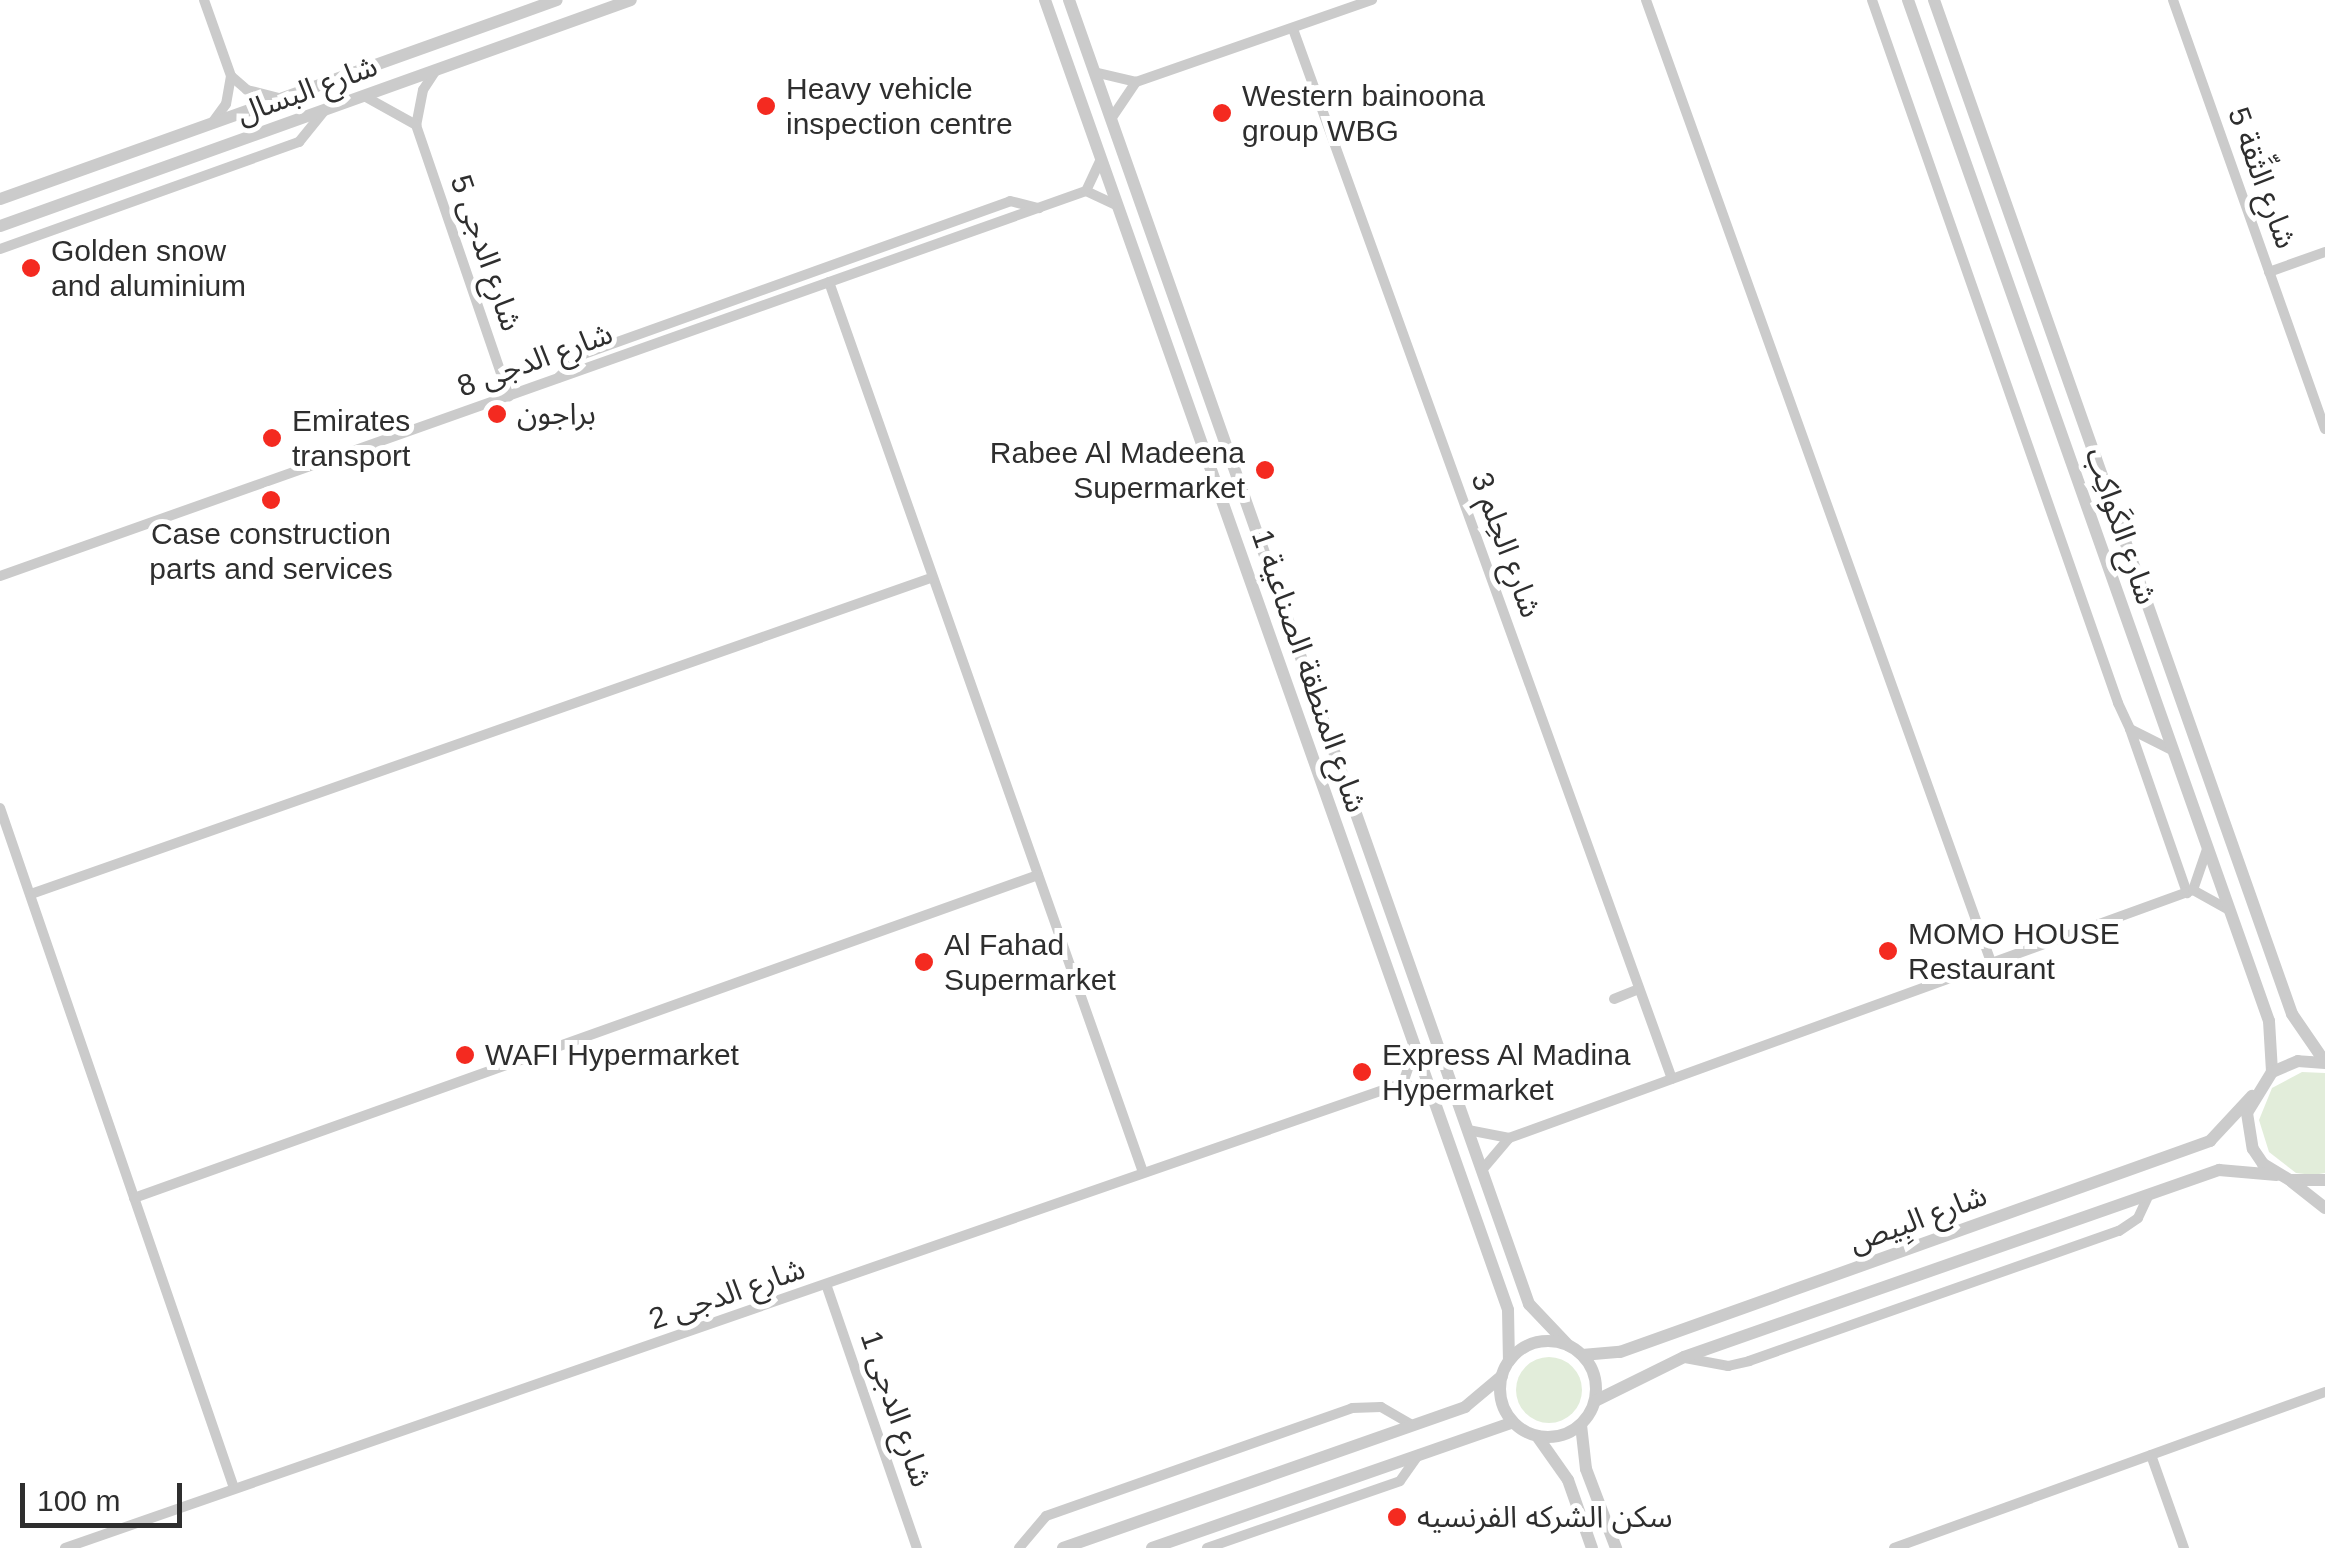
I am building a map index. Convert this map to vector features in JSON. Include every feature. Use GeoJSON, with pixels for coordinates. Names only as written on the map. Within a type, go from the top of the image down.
{"type":"FeatureCollection","features":[{"type":"Feature","properties":{"kind":"street"},"geometry":{"type":"LineString","coordinates":[[204,0],[231,76],[230,94],[213,122]]}},
{"type":"Feature","properties":{"kind":"street","name":"شارع البسال"},"geometry":{"type":"LineString","coordinates":[[0,199],[558,0]]}},
{"type":"Feature","properties":{"kind":"street","name":"شارع البسال"},"geometry":{"type":"LineString","coordinates":[[0,226],[630,0]]}},
{"type":"Feature","properties":{"kind":"street","name":"شارع المنطقة الصناعية 1"},"geometry":{"type":"LineString","coordinates":[[1045,0],[1508,1310],[1509,1361]]}},
{"type":"Feature","properties":{"kind":"street","name":"شارع المنطقة الصناعية 1"},"geometry":{"type":"LineString","coordinates":[[1069,0],[1529,1304],[1568,1345]]}},
{"type":"Feature","properties":{"kind":"street"},"geometry":{"type":"LineString","coordinates":[[1094,72],[1136,82],[1372,0]]}},
{"type":"Feature","properties":{"kind":"street"},"geometry":{"type":"LineString","coordinates":[[1646,0],[1992,965]]}},
{"type":"Feature","properties":{"kind":"street"},"geometry":{"type":"LineString","coordinates":[[1872,0],[2190,892]]}},
{"type":"Feature","properties":{"kind":"street"},"geometry":{"type":"LineString","coordinates":[[1878,17],[1880,0]]}},
{"type":"Feature","properties":{"kind":"street","name":"شارع الكَواكِب"},"geometry":{"type":"LineString","coordinates":[[1908,0],[2269,1022],[2272,1072]]}},
{"type":"Feature","properties":{"kind":"street","name":"شارع الكَواكِب"},"geometry":{"type":"LineString","coordinates":[[1934,0],[2292,1014],[2325,1062]]}},
{"type":"Feature","properties":{"kind":"street","name":"شارع الثِّقة 5"},"geometry":{"type":"LineString","coordinates":[[2172,0],[2325,429]]}},
{"type":"Feature","properties":{"kind":"street","name":"شارع الحِلم 3"},"geometry":{"type":"LineString","coordinates":[[1294,29],[1672,1079]]}},
{"type":"Feature","properties":{"kind":"street"},"geometry":{"type":"LineString","coordinates":[[364,96],[416,126],[423,90],[436,70]]}},
{"type":"Feature","properties":{"kind":"street"},"geometry":{"type":"LineString","coordinates":[[231,76],[247,90],[280,98]]}},
{"type":"Feature","properties":{"kind":"street"},"geometry":{"type":"LineString","coordinates":[[1111,118],[1136,82]]}},
{"type":"Feature","properties":{"kind":"street"},"geometry":{"type":"LineString","coordinates":[[0,248],[299,142],[325,110]]}},
{"type":"Feature","properties":{"kind":"street","name":"شارع الدجى 5"},"geometry":{"type":"LineString","coordinates":[[416,126],[509,396]]}},
{"type":"Feature","properties":{"kind":"street"},"geometry":{"type":"LineString","coordinates":[[1101,158],[1086,192],[1118,207]]}},
{"type":"Feature","properties":{"kind":"street","name":"شارع الدجى 8"},"geometry":{"type":"LineString","coordinates":[[0,576],[1086,192]]}},
{"type":"Feature","properties":{"kind":"street"},"geometry":{"type":"LineString","coordinates":[[558,378],[581,355],[1010,201],[1039,208]]}},
{"type":"Feature","properties":{"kind":"street"},"geometry":{"type":"LineString","coordinates":[[2269,272],[2325,252]]}},
{"type":"Feature","properties":{"kind":"street"},"geometry":{"type":"LineString","coordinates":[[829,282],[1143,1172]]}},
{"type":"Feature","properties":{"kind":"street"},"geometry":{"type":"LineString","coordinates":[[30,894],[931,578]]}},
{"type":"Feature","properties":{"kind":"street"},"geometry":{"type":"LineString","coordinates":[[2130,728],[2174,751]]}},
{"type":"Feature","properties":{"kind":"street"},"geometry":{"type":"LineString","coordinates":[[0,808],[234,1488]]}},
{"type":"Feature","properties":{"kind":"street"},"geometry":{"type":"LineString","coordinates":[[2190,892],[2207,849]]}},
{"type":"Feature","properties":{"kind":"street"},"geometry":{"type":"LineString","coordinates":[[134,1198],[1038,875]]}},
{"type":"Feature","properties":{"kind":"street"},"geometry":{"type":"LineString","coordinates":[[1482,1170],[1509,1138],[2190,892],[2230,910]]}},
{"type":"Feature","properties":{"kind":"street"},"geometry":{"type":"LineString","coordinates":[[1614,999],[1639,989]]}},
{"type":"Feature","properties":{"kind":"street"},"geometry":{"type":"LineString","coordinates":[[1414,1046],[1403,1083],[1432,1095]]}},
{"type":"Feature","properties":{"kind":"street"},"geometry":{"type":"LineString","coordinates":[[2272,1072],[2298,1061],[2325,1062]]}},
{"type":"Feature","properties":{"kind":"street","name":"شارع البِيص"},"geometry":{"type":"LineString","coordinates":[[1582,1355],[1620,1352],[2210,1141],[2272,1072]]}},
{"type":"Feature","properties":{"kind":"street","name":"شارع الدجى 2"},"geometry":{"type":"LineString","coordinates":[[65,1548],[828,1287],[1143,1172],[1403,1083]]}},
{"type":"Feature","properties":{"kind":"street"},"geometry":{"type":"LineString","coordinates":[[2252,1096],[2248,1132],[2253,1149],[2325,1208]]}},
{"type":"Feature","properties":{"kind":"street"},"geometry":{"type":"LineString","coordinates":[[1468,1130],[1509,1138]]}},
{"type":"Feature","properties":{"kind":"street","name":"شارع البِيص"},"geometry":{"type":"LineString","coordinates":[[1595,1402],[1684,1358],[2219,1170],[2325,1180]]}},
{"type":"Feature","properties":{"kind":"street"},"geometry":{"type":"LineString","coordinates":[[1684,1358],[1728,1366],[2118,1230],[2138,1218],[2148,1194]]}},
{"type":"Feature","properties":{"kind":"street","name":"شارع الدجى 1"},"geometry":{"type":"LineString","coordinates":[[828,1287],[917,1548]]}},
{"type":"Feature","properties":{"kind":"street"},"geometry":{"type":"LineString","coordinates":[[1536,1342],[1568,1345],[1592,1368],[1595,1402],[1581,1425],[1553,1438],[1537,1436],[1513,1422],[1500,1392],[1502,1376],[1509,1361],[1536,1342]]}},
{"type":"Feature","properties":{"kind":"street"},"geometry":{"type":"LineString","coordinates":[[1063,1548],[1464,1408],[1502,1376]]}},
{"type":"Feature","properties":{"kind":"street"},"geometry":{"type":"LineString","coordinates":[[1894,1548],[2325,1392]]}},
{"type":"Feature","properties":{"kind":"street"},"geometry":{"type":"LineString","coordinates":[[1019,1548],[1046,1516],[1352,1408],[1381,1407],[1411,1424]]}},
{"type":"Feature","properties":{"kind":"street"},"geometry":{"type":"LineString","coordinates":[[1152,1548],[1513,1422]]}},
{"type":"Feature","properties":{"kind":"street"},"geometry":{"type":"LineString","coordinates":[[1581,1425],[1586,1470],[1616,1548]]}},
{"type":"Feature","properties":{"kind":"street"},"geometry":{"type":"LineString","coordinates":[[1537,1436],[1568,1480],[1592,1548]]}},
{"type":"Feature","properties":{"kind":"street"},"geometry":{"type":"LineString","coordinates":[[1206,1548],[1400,1481],[1418,1455]]}},
{"type":"Feature","properties":{"kind":"street"},"geometry":{"type":"LineString","coordinates":[[2151,1455],[2184,1548]]}},
{"type":"Feature","properties":{"kind":"green space"},"geometry":{"type":"Polygon","coordinates":[[[2302,1072],[2325,1073],[2325,1173],[2313,1175],[2296,1173],[2269,1152],[2259,1120],[2272,1088],[2302,1072]]]}},
{"type":"Feature","properties":{"kind":"green space"},"geometry":{"type":"Polygon","coordinates":[[[1549,1357],[1573,1366],[1582,1390],[1573,1414],[1549,1423],[1525,1414],[1516,1390],[1525,1366],[1549,1357]]]}},
{"type":"Feature","properties":{"kind":"place","name":"Heavy vehicle inspection centre"},"geometry":{"type":"Point","coordinates":[766,106]}},
{"type":"Feature","properties":{"kind":"place","name":"Western bainoona group WBG"},"geometry":{"type":"Point","coordinates":[1222,113]}},
{"type":"Feature","properties":{"kind":"place","name":"Golden snow and aluminium"},"geometry":{"type":"Point","coordinates":[31,268]}},
{"type":"Feature","properties":{"kind":"place","name":"براجون"},"geometry":{"type":"Point","coordinates":[497,414]}},
{"type":"Feature","properties":{"kind":"place","name":"Emirates transport"},"geometry":{"type":"Point","coordinates":[272,438]}},
{"type":"Feature","properties":{"kind":"place","name":"Rabee Al Madeena Supermarket"},"geometry":{"type":"Point","coordinates":[1265,470]}},
{"type":"Feature","properties":{"kind":"place","name":"Case construction parts and services"},"geometry":{"type":"Point","coordinates":[271,500]}},
{"type":"Feature","properties":{"kind":"place","name":"MOMO HOUSE Restaurant"},"geometry":{"type":"Point","coordinates":[1888,951]}},
{"type":"Feature","properties":{"kind":"place","name":"Al Fahad Supermarket"},"geometry":{"type":"Point","coordinates":[924,962]}},
{"type":"Feature","properties":{"kind":"place","name":"WAFI Hypermarket"},"geometry":{"type":"Point","coordinates":[465,1055]}},
{"type":"Feature","properties":{"kind":"place","name":"Express Al Madina Hypermarket"},"geometry":{"type":"Point","coordinates":[1362,1072]}},
{"type":"Feature","properties":{"kind":"place","name":"سكن الشركه الفرنسيه"},"geometry":{"type":"Point","coordinates":[1397,1517]}}]}
